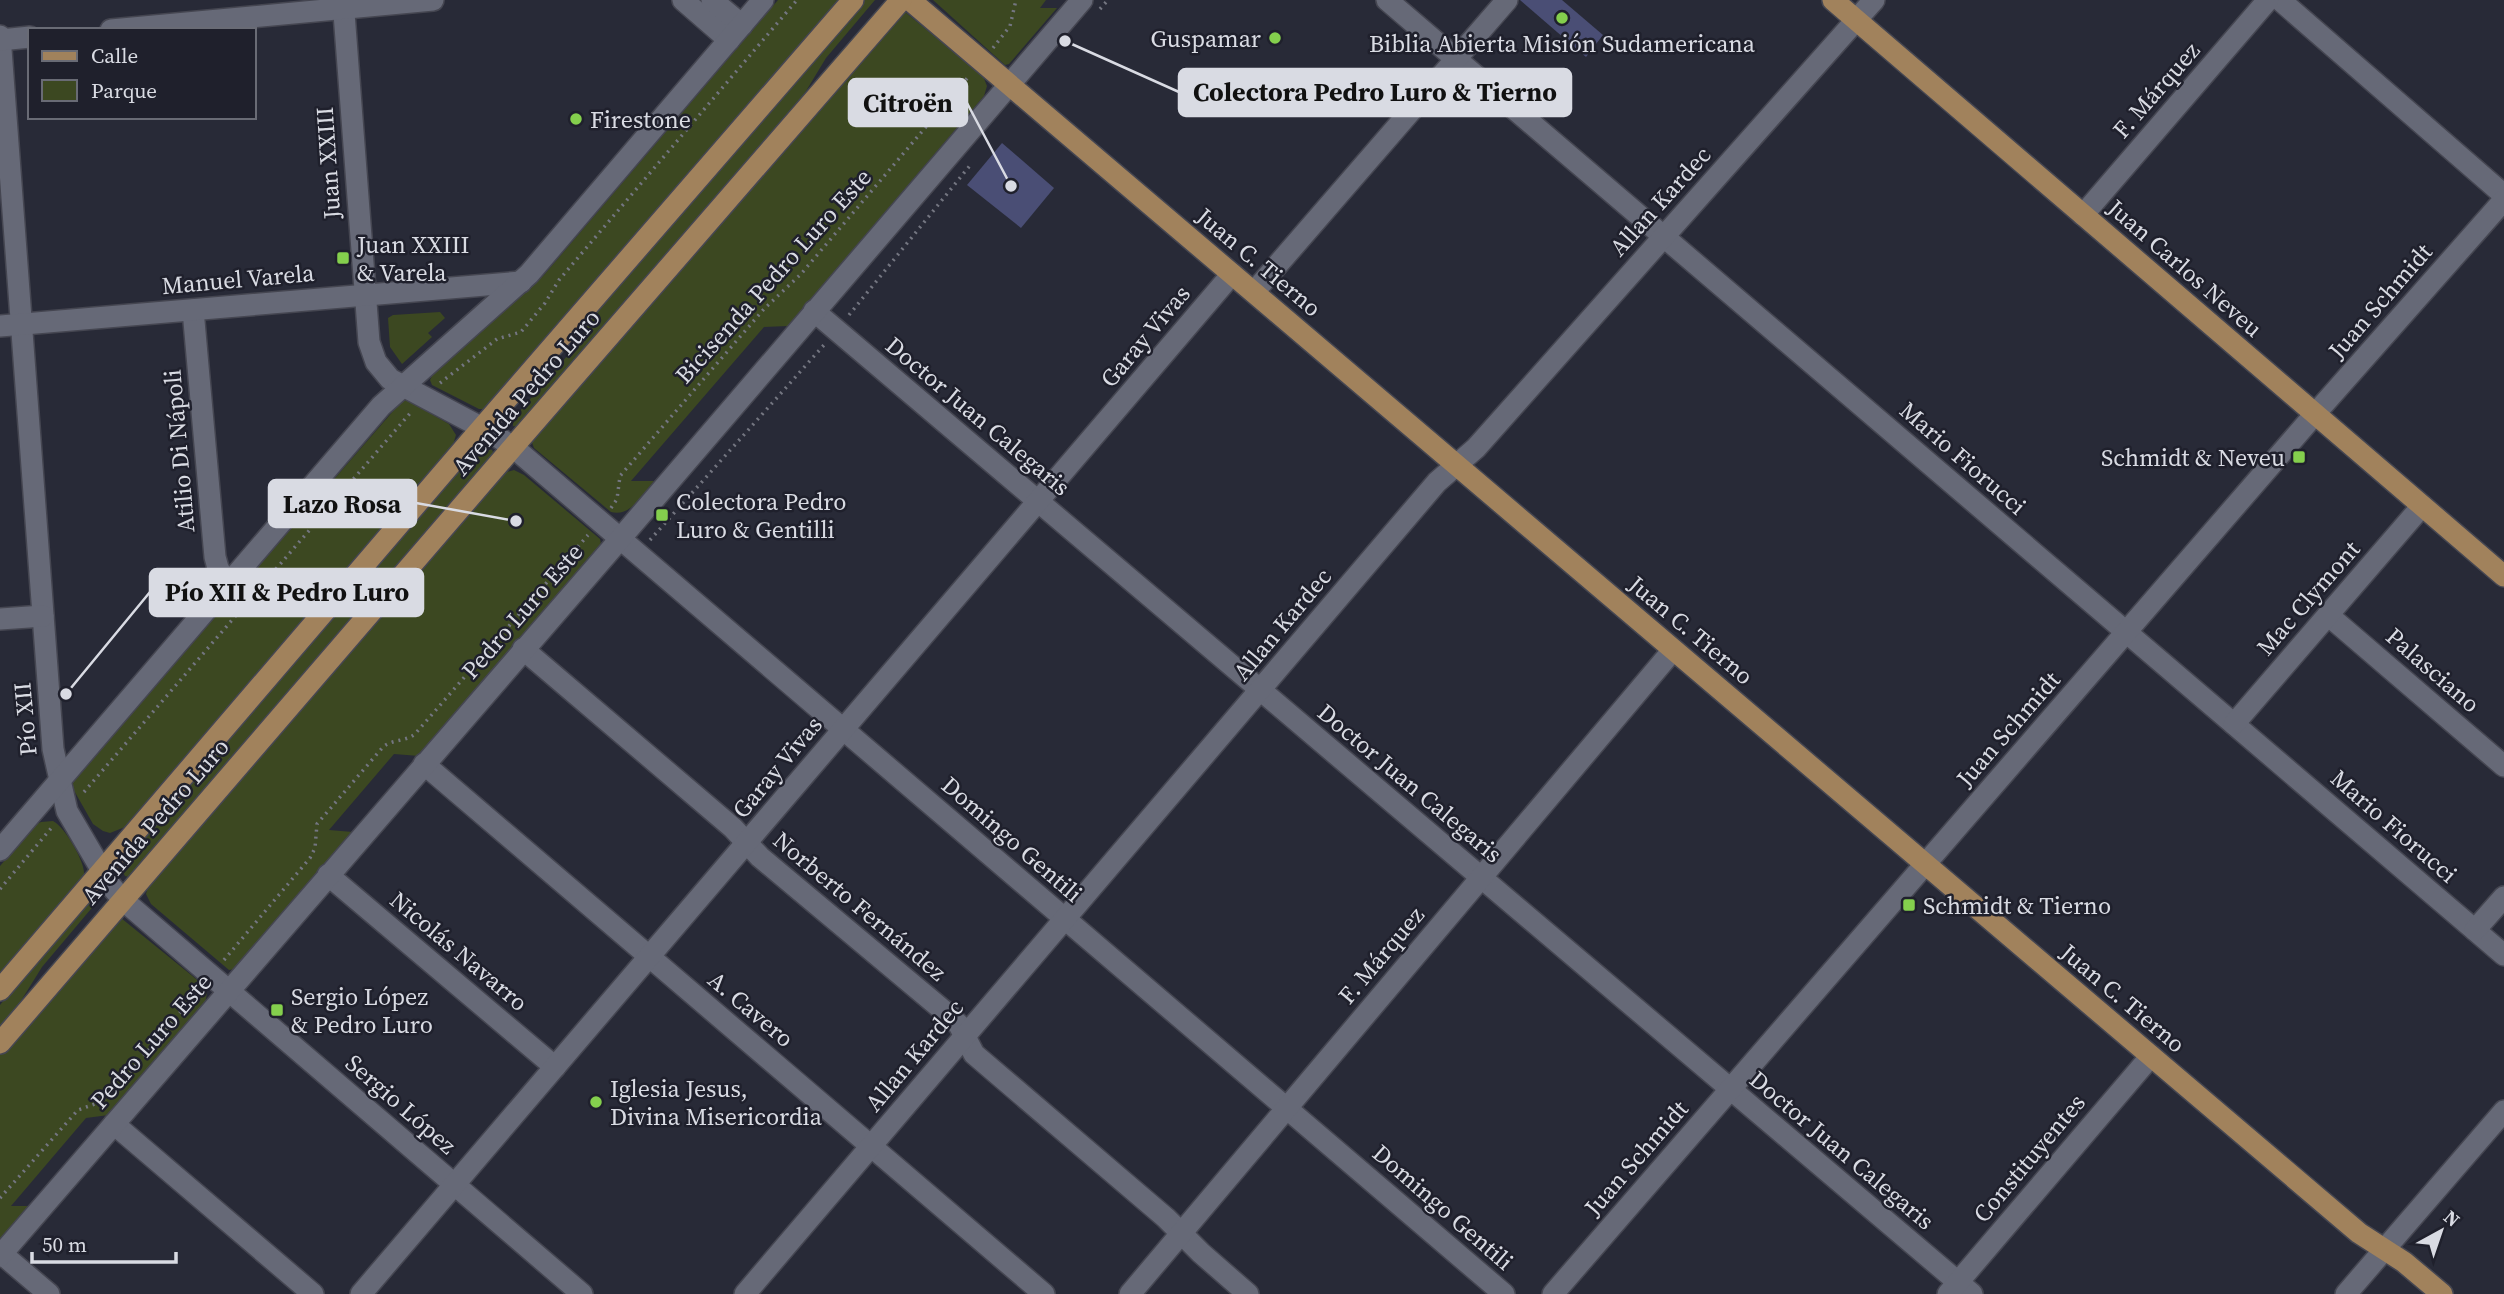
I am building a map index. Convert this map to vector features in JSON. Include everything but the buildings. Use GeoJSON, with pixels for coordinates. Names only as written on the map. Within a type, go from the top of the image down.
{"type":"FeatureCollection","features":[{"type":"Feature","properties":{"kind":"main road","name":"Avenida Pedro Luro"},"geometry":{"type":"LineString","coordinates":[[0,990],[482,427],[853,0]]}},
{"type":"Feature","properties":{"kind":"main road","name":"Avenida Pedro Luro"},"geometry":{"type":"LineString","coordinates":[[0,1043],[901,0]]}},
{"type":"Feature","properties":{"kind":"main road","name":"Juan C. Tierno"},"geometry":{"type":"LineString","coordinates":[[911,0],[2364,1238],[2404,1262],[2442,1294]]}},
{"type":"Feature","properties":{"kind":"main road","name":"Juan Carlos Neveu"},"geometry":{"type":"LineString","coordinates":[[1833,0],[2504,576]]}},
{"type":"Feature","properties":{"kind":"street"},"geometry":{"type":"LineString","coordinates":[[129,28],[343,4],[433,0]]}},
{"type":"Feature","properties":{"kind":"street"},"geometry":{"type":"LineString","coordinates":[[684,0],[736,32]]}},
{"type":"Feature","properties":{"kind":"street"},"geometry":{"type":"LineString","coordinates":[[712,0],[736,32]]}},
{"type":"Feature","properties":{"kind":"street"},"geometry":{"type":"LineString","coordinates":[[0,850],[374,413],[521,282],[763,0]]}},
{"type":"Feature","properties":{"kind":"street","name":"Mario Fiorucci"},"geometry":{"type":"LineString","coordinates":[[1387,0],[2504,955]]}},
{"type":"Feature","properties":{"kind":"street"},"geometry":{"type":"LineString","coordinates":[[1254,292],[1507,0]]}},
{"type":"Feature","properties":{"kind":"street","name":"Allan Kardec"},"geometry":{"type":"LineString","coordinates":[[745,1294],[1437,482],[1476,448],[1874,0]]}},
{"type":"Feature","properties":{"kind":"street","name":"F. Márquez"},"geometry":{"type":"LineString","coordinates":[[2083,215],[2268,0]]}},
{"type":"Feature","properties":{"kind":"street"},"geometry":{"type":"LineString","coordinates":[[2280,0],[2504,195]]}},
{"type":"Feature","properties":{"kind":"street","name":"Juan XXIII"},"geometry":{"type":"LineString","coordinates":[[343,4],[364,295],[373,356],[384,374],[402,387],[482,427]]}},
{"type":"Feature","properties":{"kind":"street","name":"Pedro Luro Este"},"geometry":{"type":"LineString","coordinates":[[1,1255],[1009,84],[1091,5]]}},
{"type":"Feature","properties":{"kind":"street"},"geometry":{"type":"LineString","coordinates":[[0,38],[28,37]]}},
{"type":"Feature","properties":{"kind":"street","name":"Pío XII"},"geometry":{"type":"LineString","coordinates":[[0,38],[11,325],[43,615],[53,749],[67,811],[102,871],[123,900]]}},
{"type":"Feature","properties":{"kind":"street","name":"Juan Schmidt"},"geometry":{"type":"LineString","coordinates":[[1553,1294],[2315,414],[2504,200]]}},
{"type":"Feature","properties":{"kind":"street","name":"Garay Vivas"},"geometry":{"type":"LineString","coordinates":[[361,1294],[1232,274]]}},
{"type":"Feature","properties":{"kind":"street","name":"Manuel Varela"},"geometry":{"type":"LineString","coordinates":[[11,325],[521,282]]}},
{"type":"Feature","properties":{"kind":"street","name":"Atilio Di Nápoli"},"geometry":{"type":"LineString","coordinates":[[193,310],[215,557],[227,585]]}},
{"type":"Feature","properties":{"kind":"street","name":"Doctor Juan Calegaris"},"geometry":{"type":"LineString","coordinates":[[814,311],[1730,1089],[1959,1290]]}},
{"type":"Feature","properties":{"kind":"street","name":"Domingo Gentili"},"geometry":{"type":"LineString","coordinates":[[482,427],[513,447],[1504,1294]]}},
{"type":"Feature","properties":{"kind":"street","name":"Mac Clymont"},"geometry":{"type":"LineString","coordinates":[[2234,724],[2422,506]]}},
{"type":"Feature","properties":{"kind":"street"},"geometry":{"type":"LineString","coordinates":[[0,619],[43,615]]}},
{"type":"Feature","properties":{"kind":"street","name":"Palasciano"},"geometry":{"type":"LineString","coordinates":[[2328,615],[2504,766]]}},
{"type":"Feature","properties":{"kind":"street","name":"Norberto Fernández"},"geometry":{"type":"LineString","coordinates":[[523,649],[733,828],[760,857],[950,1016],[959,1025],[969,1049],[978,1059],[1166,1218],[1248,1294]]}},
{"type":"Feature","properties":{"kind":"street","name":"F. Márquez"},"geometry":{"type":"LineString","coordinates":[[1130,1294],[1673,650]]}},
{"type":"Feature","properties":{"kind":"street","name":"A. Cavero"},"geometry":{"type":"LineString","coordinates":[[424,764],[1044,1294]]}},
{"type":"Feature","properties":{"kind":"street"},"geometry":{"type":"LineString","coordinates":[[36,809],[52,804],[67,811]]}},
{"type":"Feature","properties":{"kind":"street","name":"Nicolás Navarro"},"geometry":{"type":"LineString","coordinates":[[328,875],[555,1067]]}},
{"type":"Feature","properties":{"kind":"street"},"geometry":{"type":"LineString","coordinates":[[2475,930],[2504,897]]}},
{"type":"Feature","properties":{"kind":"street","name":"Sergio López"},"geometry":{"type":"LineString","coordinates":[[123,900],[582,1294]]}},
{"type":"Feature","properties":{"kind":"street","name":"Constituyentes"},"geometry":{"type":"LineString","coordinates":[[1959,1290],[2151,1056]]}},
{"type":"Feature","properties":{"kind":"street"},"geometry":{"type":"LineString","coordinates":[[2346,1294],[2504,1111]]}},
{"type":"Feature","properties":{"kind":"street"},"geometry":{"type":"LineString","coordinates":[[114,1124],[313,1294]]}},
{"type":"Feature","properties":{"kind":"street"},"geometry":{"type":"LineString","coordinates":[[1,1255],[49,1294]]}},
{"type":"Feature","properties":{"kind":"path"},"geometry":{"type":"LineString","coordinates":[[435,387],[495,341],[518,334],[524,329],[548,299],[561,277],[797,0]]}},
{"type":"Feature","properties":{"kind":"path"},"geometry":{"type":"LineString","coordinates":[[989,52],[1008,30],[1016,0]]}},
{"type":"Feature","properties":{"kind":"path"},"geometry":{"type":"LineString","coordinates":[[1091,5],[1108,0]]}},
{"type":"Feature","properties":{"kind":"path","name":"Bicisenda Pedro Luro Este"},"geometry":{"type":"LineString","coordinates":[[608,511],[617,499],[620,476],[764,309],[801,274],[975,69]]}},
{"type":"Feature","properties":{"kind":"path"},"geometry":{"type":"LineString","coordinates":[[638,554],[836,331],[973,161]]}},
{"type":"Feature","properties":{"kind":"path"},"geometry":{"type":"LineString","coordinates":[[0,889],[417,405]]}},
{"type":"Feature","properties":{"kind":"path"},"geometry":{"type":"LineString","coordinates":[[221,964],[312,855],[315,848],[315,830],[319,822],[383,747],[415,734],[592,531]]}},
{"type":"Feature","properties":{"kind":"path"},"geometry":{"type":"LineString","coordinates":[[125,1078],[203,985]]}},
{"type":"Feature","properties":{"kind":"path"},"geometry":{"type":"LineString","coordinates":[[0,1198],[78,1110],[107,1099]]}},
{"type":"Feature","properties":{"kind":"green space"},"geometry":{"type":"Polygon","coordinates":[[[778,0],[841,0],[485,409],[479,409],[432,385],[430,380],[434,372],[543,276],[778,0]]]}},
{"type":"Feature","properties":{"kind":"green space"},"geometry":{"type":"Polygon","coordinates":[[[863,0],[875,0],[826,58],[800,101],[518,427],[513,426],[513,419],[574,348],[595,313],[863,0]]]}},
{"type":"Feature","properties":{"kind":"green space"},"geometry":{"type":"Polygon","coordinates":[[[933,0],[1046,0],[1040,8],[1057,8],[1009,64],[1005,65],[933,0]]]}},
{"type":"Feature","properties":{"kind":"green space"},"geometry":{"type":"Polygon","coordinates":[[[905,12],[983,76],[987,86],[984,96],[788,326],[764,327],[631,481],[654,481],[640,498],[624,511],[611,512],[534,448],[531,440],[905,12]]]}},
{"type":"Feature","properties":{"kind":"green space"},"geometry":{"type":"Polygon","coordinates":[[[440,312],[445,318],[428,333],[432,337],[402,364],[390,347],[388,318],[393,315],[440,312]]]}},
{"type":"Feature","properties":{"kind":"green space"},"geometry":{"type":"Polygon","coordinates":[[[407,400],[449,424],[456,435],[452,448],[125,827],[110,833],[93,824],[72,787],[72,781],[401,402],[407,400]]]}},
{"type":"Feature","properties":{"kind":"green space"},"geometry":{"type":"Polygon","coordinates":[[[481,445],[492,450],[494,454],[129,877],[125,876],[119,865],[481,445]]]}},
{"type":"Feature","properties":{"kind":"green space"},"geometry":{"type":"Polygon","coordinates":[[[514,470],[524,475],[600,539],[601,544],[419,756],[394,754],[329,830],[353,832],[235,969],[229,970],[151,904],[146,894],[149,884],[503,473],[514,470]]]}},
{"type":"Feature","properties":{"kind":"green space"},"geometry":{"type":"Polygon","coordinates":[[[53,821],[74,846],[82,863],[84,876],[0,976],[0,866],[35,825],[53,821]]]}},
{"type":"Feature","properties":{"kind":"green space"},"geometry":{"type":"Polygon","coordinates":[[[95,896],[96,903],[42,967],[0,1029],[0,1005],[89,897],[95,896]]]}},
{"type":"Feature","properties":{"kind":"green space"},"geometry":{"type":"Polygon","coordinates":[[[121,918],[201,983],[207,993],[205,1004],[109,1115],[86,1118],[11,1206],[31,1206],[0,1241],[0,1054],[112,923],[121,918]]]}},
{"type":"Feature","properties":{"kind":"place","name":"Biblia Abierta Misión Sudamericana"},"geometry":{"type":"Point","coordinates":[1562,18]}},
{"type":"Feature","properties":{"kind":"place","name":"Guspamar"},"geometry":{"type":"Point","coordinates":[1275,38]}},
{"type":"Feature","properties":{"kind":"place","name":"Colectora Pedro Luro & Tierno"},"geometry":{"type":"Point","coordinates":[1065,41]}},
{"type":"Feature","properties":{"kind":"place","name":"Firestone"},"geometry":{"type":"Point","coordinates":[576,119]}},
{"type":"Feature","properties":{"kind":"place","name":"Citroën"},"geometry":{"type":"Point","coordinates":[1011,186]}},
{"type":"Feature","properties":{"kind":"place","name":"Juan XXIII & Varela"},"geometry":{"type":"Point","coordinates":[343,258]}},
{"type":"Feature","properties":{"kind":"place","name":"Schmidt & Neveu"},"geometry":{"type":"Point","coordinates":[2299,457]}},
{"type":"Feature","properties":{"kind":"place","name":"Colectora Pedro Luro & Gentilli"},"geometry":{"type":"Point","coordinates":[662,515]}},
{"type":"Feature","properties":{"kind":"place","name":"Lazo Rosa"},"geometry":{"type":"Point","coordinates":[516,521]}},
{"type":"Feature","properties":{"kind":"place","name":"Pío XII & Pedro Luro"},"geometry":{"type":"Point","coordinates":[66,694]}},
{"type":"Feature","properties":{"kind":"place","name":"Schmidt & Tierno"},"geometry":{"type":"Point","coordinates":[1909,905]}},
{"type":"Feature","properties":{"kind":"place","name":"Sergio López & Pedro Luro"},"geometry":{"type":"Point","coordinates":[277,1010]}},
{"type":"Feature","properties":{"kind":"place","name":"Iglesia Jesus, Divina Misericordia"},"geometry":{"type":"Point","coordinates":[596,1102]}}]}
